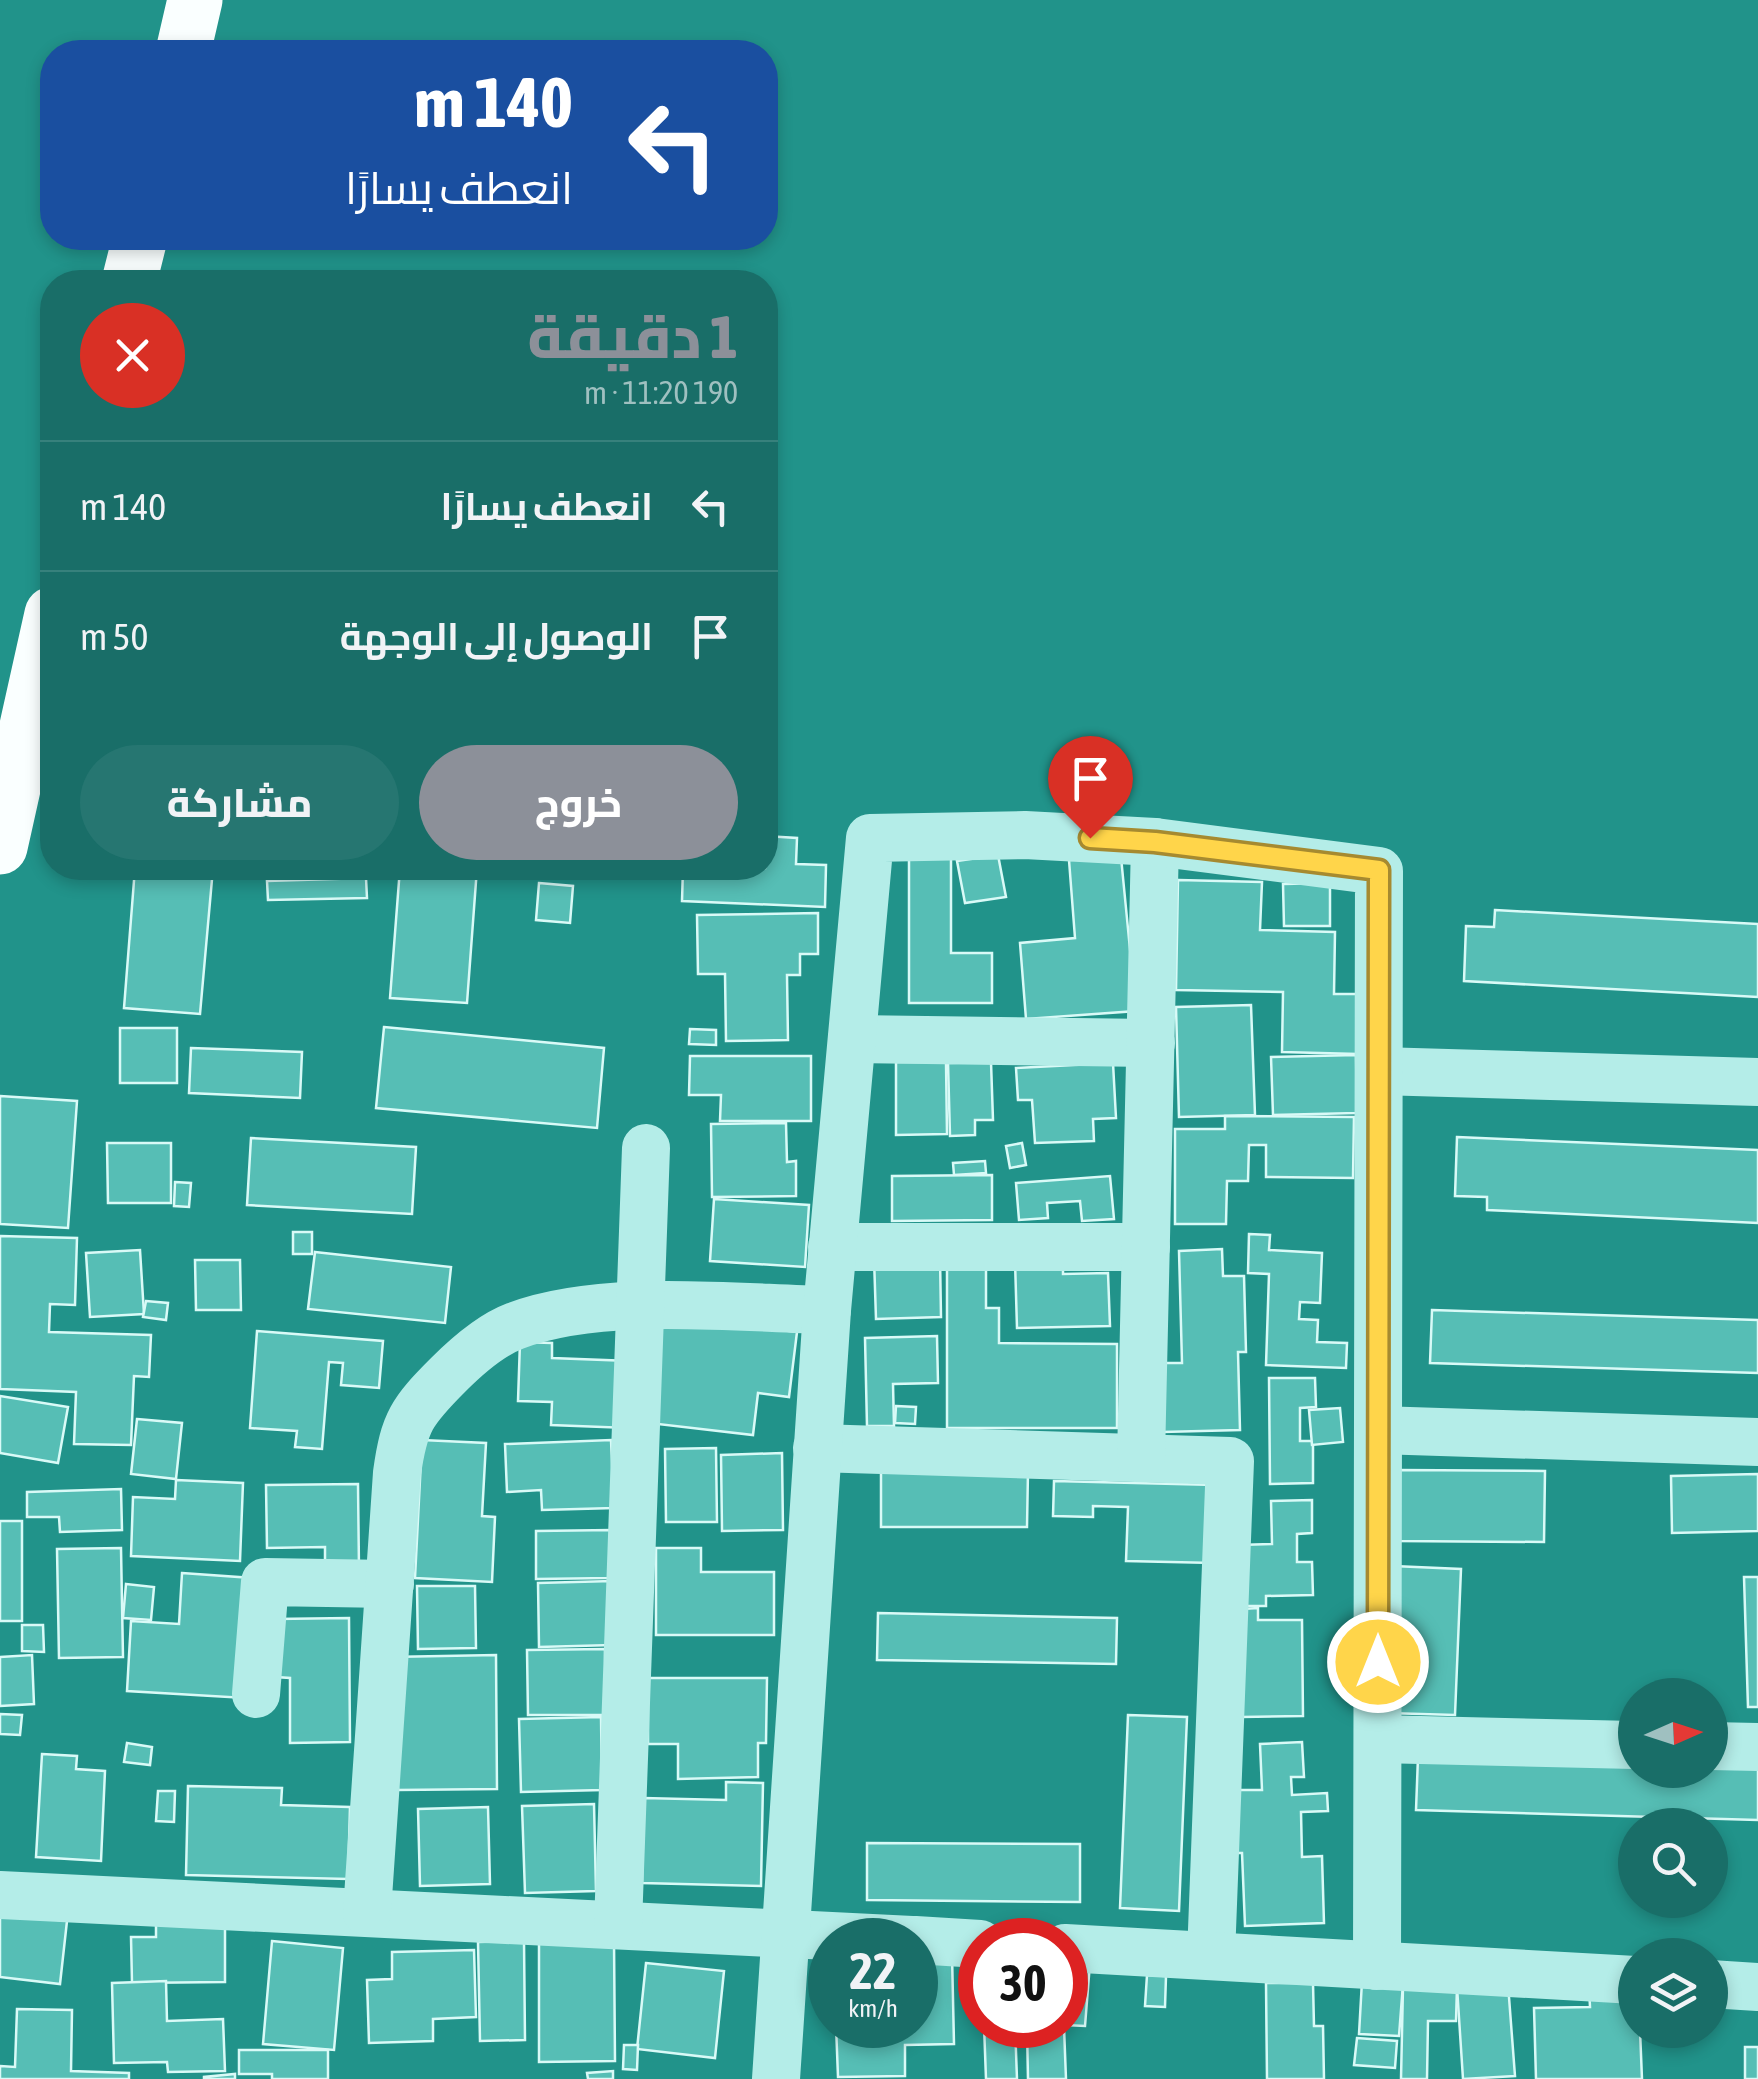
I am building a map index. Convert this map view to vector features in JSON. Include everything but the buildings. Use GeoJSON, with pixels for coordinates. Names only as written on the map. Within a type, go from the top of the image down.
{"type":"FeatureCollection","features":[{"type":"Feature","properties":{"kind":"main road"},"geometry":{"type":"LineString","coordinates":[[186,40],[195,0]]}},
{"type":"Feature","properties":{"kind":"main road"},"geometry":{"type":"LineString","coordinates":[[0,847],[40,668]]}},
{"type":"Feature","properties":{"kind":"street"},"geometry":{"type":"LineString","coordinates":[[776,2079],[826,1310],[870,838],[1024,835],[1155,842],[1379,870],[1377,1966]]}},
{"type":"Feature","properties":{"kind":"street"},"geometry":{"type":"LineString","coordinates":[[1141,1458],[1155,842]]}},
{"type":"Feature","properties":{"kind":"street"},"geometry":{"type":"LineString","coordinates":[[852,1039],[1151,1043]]}},
{"type":"Feature","properties":{"kind":"street"},"geometry":{"type":"LineString","coordinates":[[1379,1071],[1758,1082]]}},
{"type":"Feature","properties":{"kind":"street"},"geometry":{"type":"LineString","coordinates":[[618,1925],[646,1148]]}},
{"type":"Feature","properties":{"kind":"street"},"geometry":{"type":"LineString","coordinates":[[832,1247],[1146,1247]]}},
{"type":"Feature","properties":{"kind":"street"},"geometry":{"type":"LineString","coordinates":[[367,1912],[402,1435],[418,1405],[464,1360],[512,1326],[562,1313],[640,1306],[826,1310]]}},
{"type":"Feature","properties":{"kind":"street"},"geometry":{"type":"LineString","coordinates":[[1378,1430],[1758,1442]]}},
{"type":"Feature","properties":{"kind":"street"},"geometry":{"type":"LineString","coordinates":[[817,1448],[1230,1461],[1211,1956]]}},
{"type":"Feature","properties":{"kind":"street"},"geometry":{"type":"LineString","coordinates":[[256,1694],[265,1582],[390,1584]]}},
{"type":"Feature","properties":{"kind":"street"},"geometry":{"type":"LineString","coordinates":[[1378,1739],[1618,1744]]}},
{"type":"Feature","properties":{"kind":"street"},"geometry":{"type":"LineString","coordinates":[[1728,1746],[1758,1747]]}},
{"type":"Feature","properties":{"kind":"street"},"geometry":{"type":"LineString","coordinates":[[0,1895],[808,1934]]}},
{"type":"Feature","properties":{"kind":"street"},"geometry":{"type":"LineString","coordinates":[[1088,1949],[1618,1979]]}},
{"type":"Feature","properties":{"kind":"street"},"geometry":{"type":"LineString","coordinates":[[1728,1985],[1758,1987]]}},
{"type":"Feature","properties":{"kind":"route"},"geometry":{"type":"LineString","coordinates":[[1090,838],[1155,842],[1379,870],[1378,1662]]}}]}
